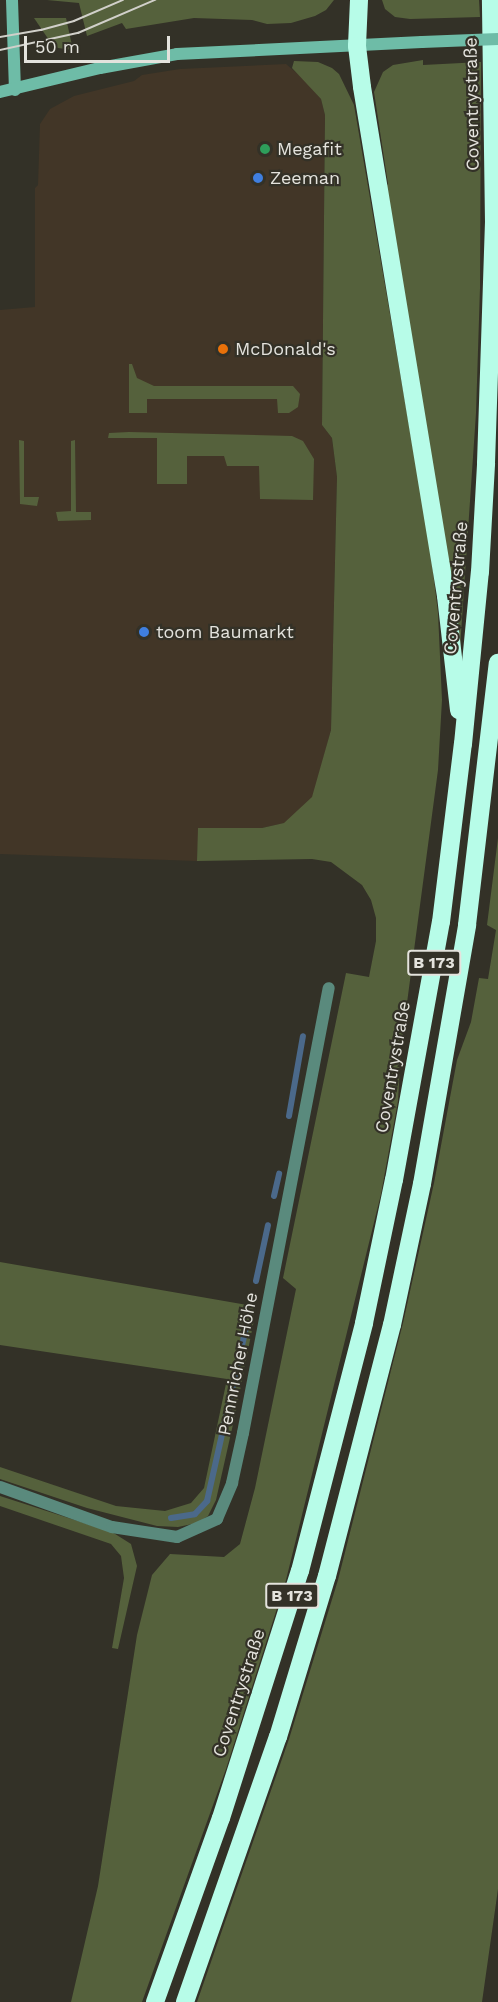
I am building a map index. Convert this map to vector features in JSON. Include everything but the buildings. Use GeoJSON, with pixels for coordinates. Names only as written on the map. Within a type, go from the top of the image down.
{"type":"FeatureCollection","features":[{"type":"Feature","properties":{"kind":"highway"},"geometry":{"type":"LineString","coordinates":[[359,0],[357,45],[446,596],[464,744]]}},
{"type":"Feature","properties":{"kind":"highway","name":"Coventrystraße"},"geometry":{"type":"LineString","coordinates":[[155,2002],[221,1818],[300,1571],[364,1323],[394,1180],[441,922],[464,744],[480,573],[491,355],[494,222],[491,0]]}},
{"type":"Feature","properties":{"kind":"highway","name":"B 173"},"geometry":{"type":"LineString","coordinates":[[185,2002],[219,1912],[285,1714],[327,1576],[392,1325],[446,1052],[467,924],[498,663]]}},
{"type":"Feature","properties":{"kind":"highway"},"geometry":{"type":"LineString","coordinates":[[492,728],[498,708]]}},
{"type":"Feature","properties":{"kind":"street"},"geometry":{"type":"LineString","coordinates":[[12,0],[15,90]]}},
{"type":"Feature","properties":{"kind":"street"},"geometry":{"type":"LineString","coordinates":[[0,92],[110,65],[177,54],[498,39]]}},
{"type":"Feature","properties":{"kind":"street","name":"Pennricher Höhe"},"geometry":{"type":"LineString","coordinates":[[0,1487],[112,1527],[177,1537],[217,1519],[232,1483],[243,1433],[329,988]]}},
{"type":"Feature","properties":{"kind":"shaded area"},"geometry":{"type":"Polygon","coordinates":[[[286,64],[305,80],[321,99],[325,115],[322,425],[332,438],[337,477],[331,730],[313,797],[285,823],[262,828],[199,828],[197,861],[0,854],[0,310],[35,307],[35,188],[38,185],[40,124],[50,109],[74,96],[134,81],[142,75],[180,69],[286,64]]]}},
{"type":"Feature","properties":{"kind":"green space"},"geometry":{"type":"Polygon","coordinates":[[[47,0],[334,0],[326,10],[315,16],[291,23],[267,24],[252,20],[194,18],[126,29],[122,23],[87,36],[79,3],[47,0]]]}},
{"type":"Feature","properties":{"kind":"green space"},"geometry":{"type":"Polygon","coordinates":[[[382,0],[479,0],[480,17],[410,19],[395,17],[385,9],[382,0]]]}},
{"type":"Feature","properties":{"kind":"green space"},"geometry":{"type":"Polygon","coordinates":[[[34,18],[66,18],[73,50],[58,48],[51,43],[34,18]]]}},
{"type":"Feature","properties":{"kind":"green space"},"geometry":{"type":"Polygon","coordinates":[[[423,60],[423,65],[481,62],[480,288],[476,413],[459,663],[385,188],[388,184],[374,92],[383,72],[393,65],[423,60]]]}},
{"type":"Feature","properties":{"kind":"green space"},"geometry":{"type":"Polygon","coordinates":[[[294,61],[318,62],[332,68],[339,74],[354,105],[430,547],[438,613],[442,700],[438,770],[401,1048],[398,1101],[381,1194],[286,1580],[226,1769],[142,2002],[71,2002],[98,1886],[137,1635],[152,1575],[170,1554],[224,1557],[240,1544],[255,1488],[296,1289],[283,1278],[346,973],[369,977],[376,941],[376,918],[371,900],[362,885],[331,862],[312,859],[197,861],[198,828],[262,828],[284,823],[312,797],[331,730],[337,477],[332,438],[322,425],[325,115],[321,99],[292,68],[294,61]]]}},
{"type":"Feature","properties":{"kind":"green space"},"geometry":{"type":"Polygon","coordinates":[[[129,364],[132,364],[137,378],[154,386],[293,386],[300,394],[298,407],[289,413],[278,413],[277,399],[147,399],[147,413],[129,413],[129,364]]]}},
{"type":"Feature","properties":{"kind":"green space"},"geometry":{"type":"Polygon","coordinates":[[[109,433],[292,436],[303,441],[314,459],[313,500],[260,499],[259,466],[227,466],[224,456],[187,456],[187,484],[157,484],[157,438],[108,438],[109,433]]]}},
{"type":"Feature","properties":{"kind":"green space"},"geometry":{"type":"Polygon","coordinates":[[[19,440],[24,441],[24,497],[39,497],[37,506],[20,504],[19,440]]]}},
{"type":"Feature","properties":{"kind":"green space"},"geometry":{"type":"Polygon","coordinates":[[[75,440],[76,512],[91,512],[91,520],[58,521],[56,512],[71,511],[71,441],[75,440]]]}},
{"type":"Feature","properties":{"kind":"green space"},"geometry":{"type":"Polygon","coordinates":[[[498,838],[498,1889],[482,2002],[197,2002],[289,1739],[338,1580],[403,1323],[434,1183],[457,1060],[471,1022],[479,978],[488,979],[496,930],[487,925],[498,838]]]}},
{"type":"Feature","properties":{"kind":"green space"},"geometry":{"type":"Polygon","coordinates":[[[0,1262],[253,1306],[254,1320],[236,1411],[216,1500],[208,1516],[197,1523],[178,1527],[157,1526],[87,1508],[0,1479],[0,1467],[116,1506],[165,1511],[191,1503],[204,1488],[227,1379],[0,1345],[0,1262]]]}},
{"type":"Feature","properties":{"kind":"green space"},"geometry":{"type":"Polygon","coordinates":[[[0,1496],[112,1532],[131,1544],[137,1566],[118,1649],[112,1648],[124,1578],[121,1556],[111,1544],[0,1506],[0,1496]]]}},
{"type":"Feature","properties":{"kind":"waterway"},"geometry":{"type":"LineString","coordinates":[[289,1116],[303,1036]]}},
{"type":"Feature","properties":{"kind":"waterway"},"geometry":{"type":"LineString","coordinates":[[274,1196],[279,1174]]}},
{"type":"Feature","properties":{"kind":"waterway"},"geometry":{"type":"LineString","coordinates":[[256,1281],[268,1225]]}},
{"type":"Feature","properties":{"kind":"waterway"},"geometry":{"type":"LineString","coordinates":[[171,1518],[195,1514],[207,1501],[247,1323]]}},
{"type":"Feature","properties":{"kind":"tram line"},"geometry":{"type":"LineString","coordinates":[[0,37],[41,30],[74,21],[123,0]]}},
{"type":"Feature","properties":{"kind":"tram line"},"geometry":{"type":"LineString","coordinates":[[0,50],[78,33],[155,0]]}},
{"type":"Feature","properties":{"kind":"place","name":"Megafit"},"geometry":{"type":"Point","coordinates":[265,149]}},
{"type":"Feature","properties":{"kind":"place","name":"Zeeman"},"geometry":{"type":"Point","coordinates":[258,178]}},
{"type":"Feature","properties":{"kind":"place","name":"McDonald's"},"geometry":{"type":"Point","coordinates":[223,349]}},
{"type":"Feature","properties":{"kind":"place","name":"toom Baumarkt"},"geometry":{"type":"Point","coordinates":[144,632]}}]}
